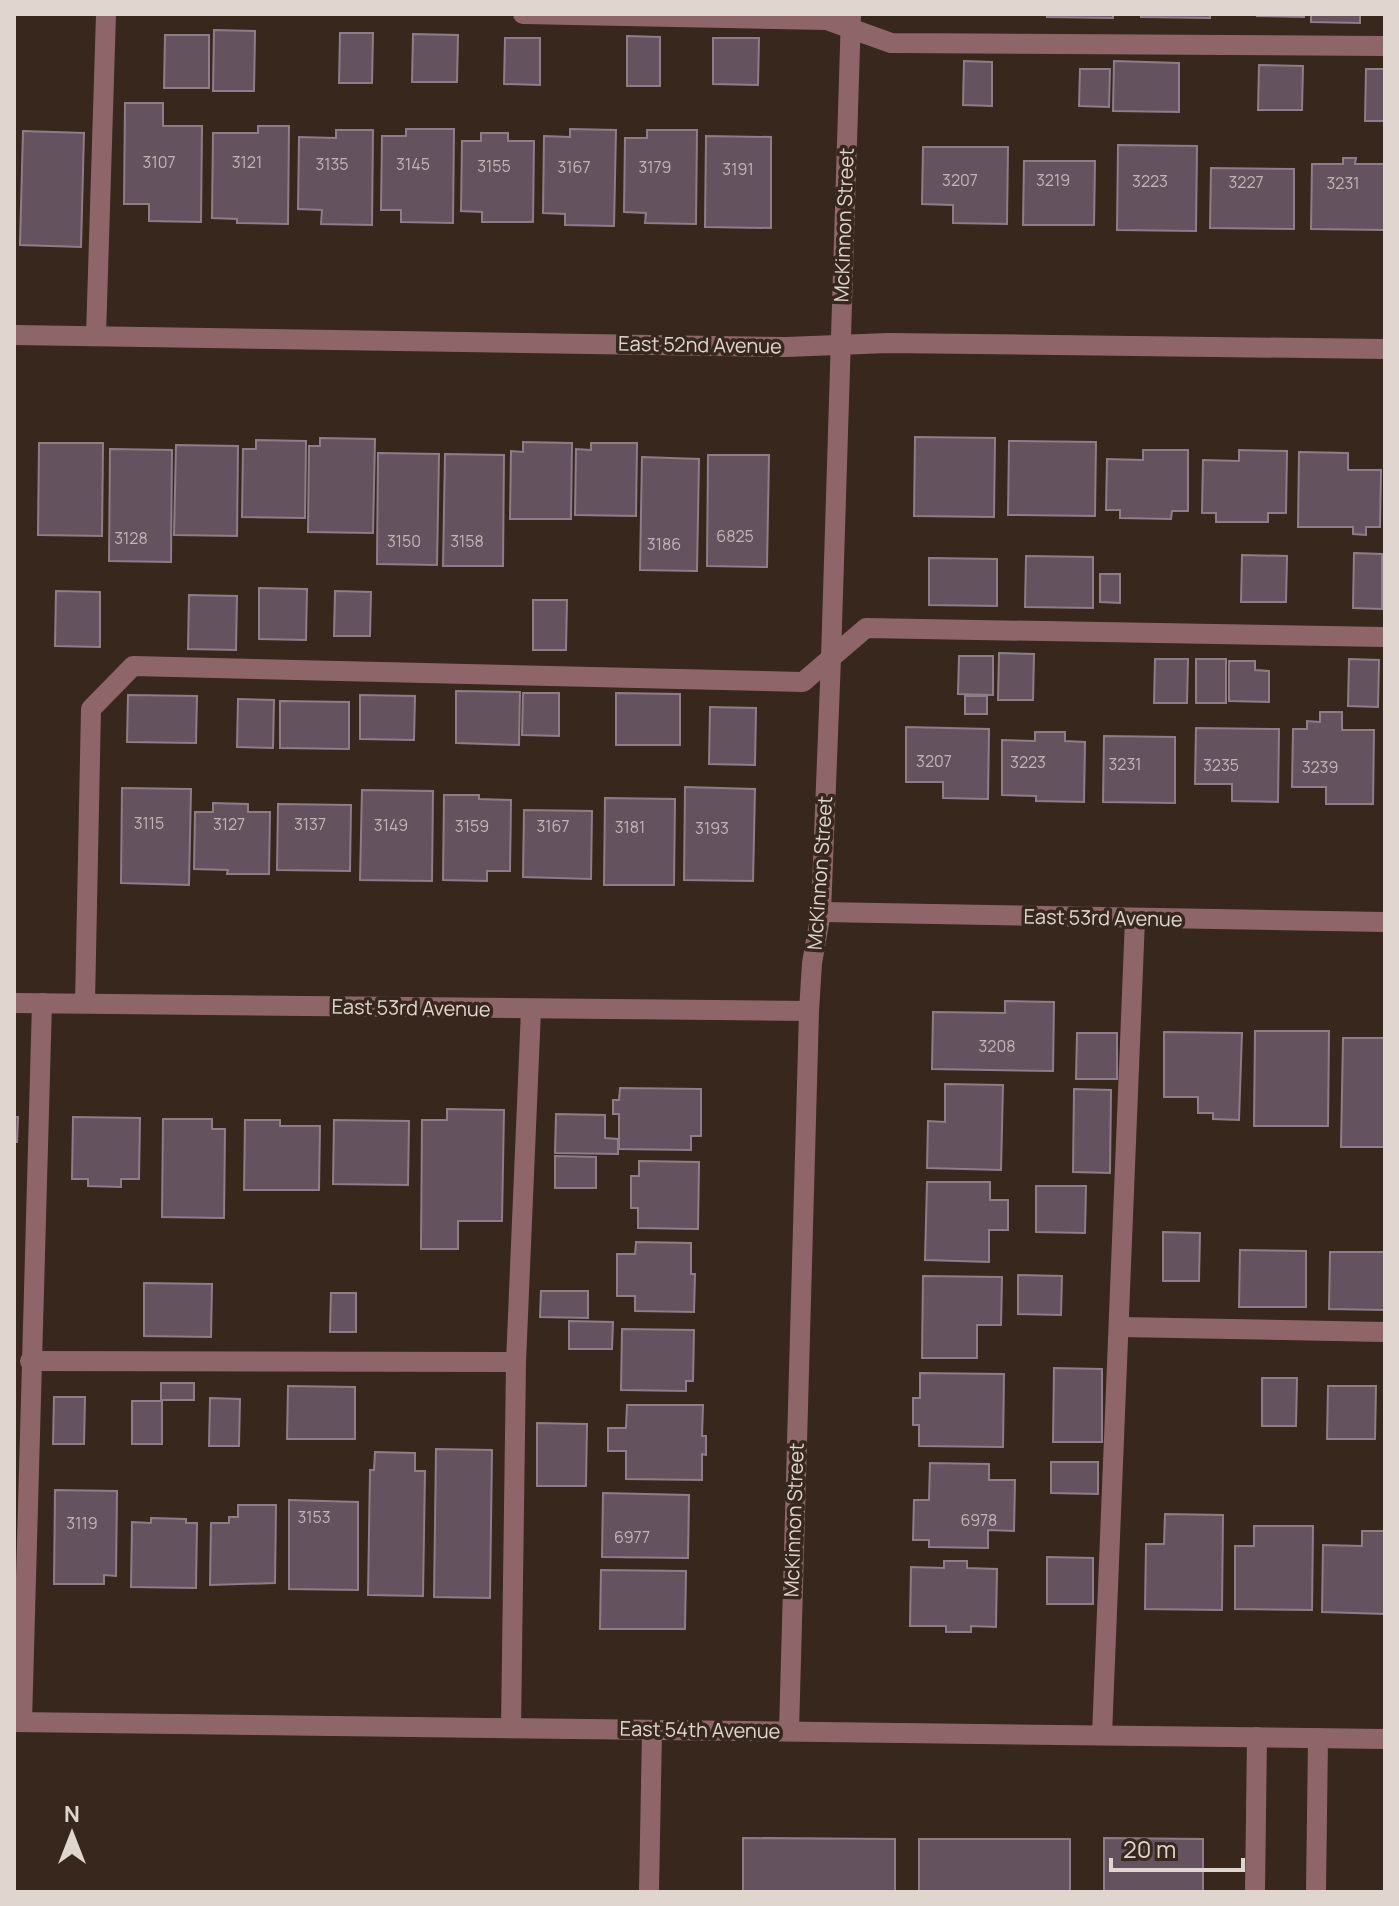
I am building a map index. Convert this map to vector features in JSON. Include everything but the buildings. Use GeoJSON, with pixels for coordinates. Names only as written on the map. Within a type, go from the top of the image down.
{"type":"FeatureCollection","features":[{"type":"Feature","properties":{"kind":"street"},"geometry":{"type":"LineString","coordinates":[[96,336],[106,14]]}},
{"type":"Feature","properties":{"kind":"street"},"geometry":{"type":"LineString","coordinates":[[523,14],[827,20],[851,22],[891,43],[1385,46]]}},
{"type":"Feature","properties":{"kind":"street","name":"McKinnon Street"},"geometry":{"type":"LineString","coordinates":[[789,1731],[809,1011],[812,963],[821,912],[851,22]]}},
{"type":"Feature","properties":{"kind":"street","name":"East 52nd Avenue"},"geometry":{"type":"LineString","coordinates":[[14,335],[786,347],[888,343],[1385,349]]}},
{"type":"Feature","properties":{"kind":"street"},"geometry":{"type":"LineString","coordinates":[[85,1003],[91,709],[133,666],[803,682],[866,628],[1385,637]]}},
{"type":"Feature","properties":{"kind":"street","name":"East 53rd Avenue"},"geometry":{"type":"LineString","coordinates":[[821,912],[1385,922]]}},
{"type":"Feature","properties":{"kind":"street"},"geometry":{"type":"LineString","coordinates":[[1102,1735],[1135,919]]}},
{"type":"Feature","properties":{"kind":"street","name":"East 53rd Avenue"},"geometry":{"type":"LineString","coordinates":[[14,1003],[809,1011]]}},
{"type":"Feature","properties":{"kind":"street"},"geometry":{"type":"LineString","coordinates":[[18,1722],[42,1003]]}},
{"type":"Feature","properties":{"kind":"street"},"geometry":{"type":"LineString","coordinates":[[511,1728],[516,1362],[531,1010]]}},
{"type":"Feature","properties":{"kind":"street"},"geometry":{"type":"LineString","coordinates":[[1120,1327],[1385,1332]]}},
{"type":"Feature","properties":{"kind":"street"},"geometry":{"type":"LineString","coordinates":[[30,1361],[516,1362]]}},
{"type":"Feature","properties":{"kind":"street","name":"East 54th Avenue"},"geometry":{"type":"LineString","coordinates":[[18,1722],[1385,1739]]}},
{"type":"Feature","properties":{"kind":"street"},"geometry":{"type":"LineString","coordinates":[[649,1892],[652,1730]]}},
{"type":"Feature","properties":{"kind":"street"},"geometry":{"type":"LineString","coordinates":[[1255,1892],[1257,1737]]}},
{"type":"Feature","properties":{"kind":"street"},"geometry":{"type":"LineString","coordinates":[[1316,1892],[1318,1738]]}}]}
